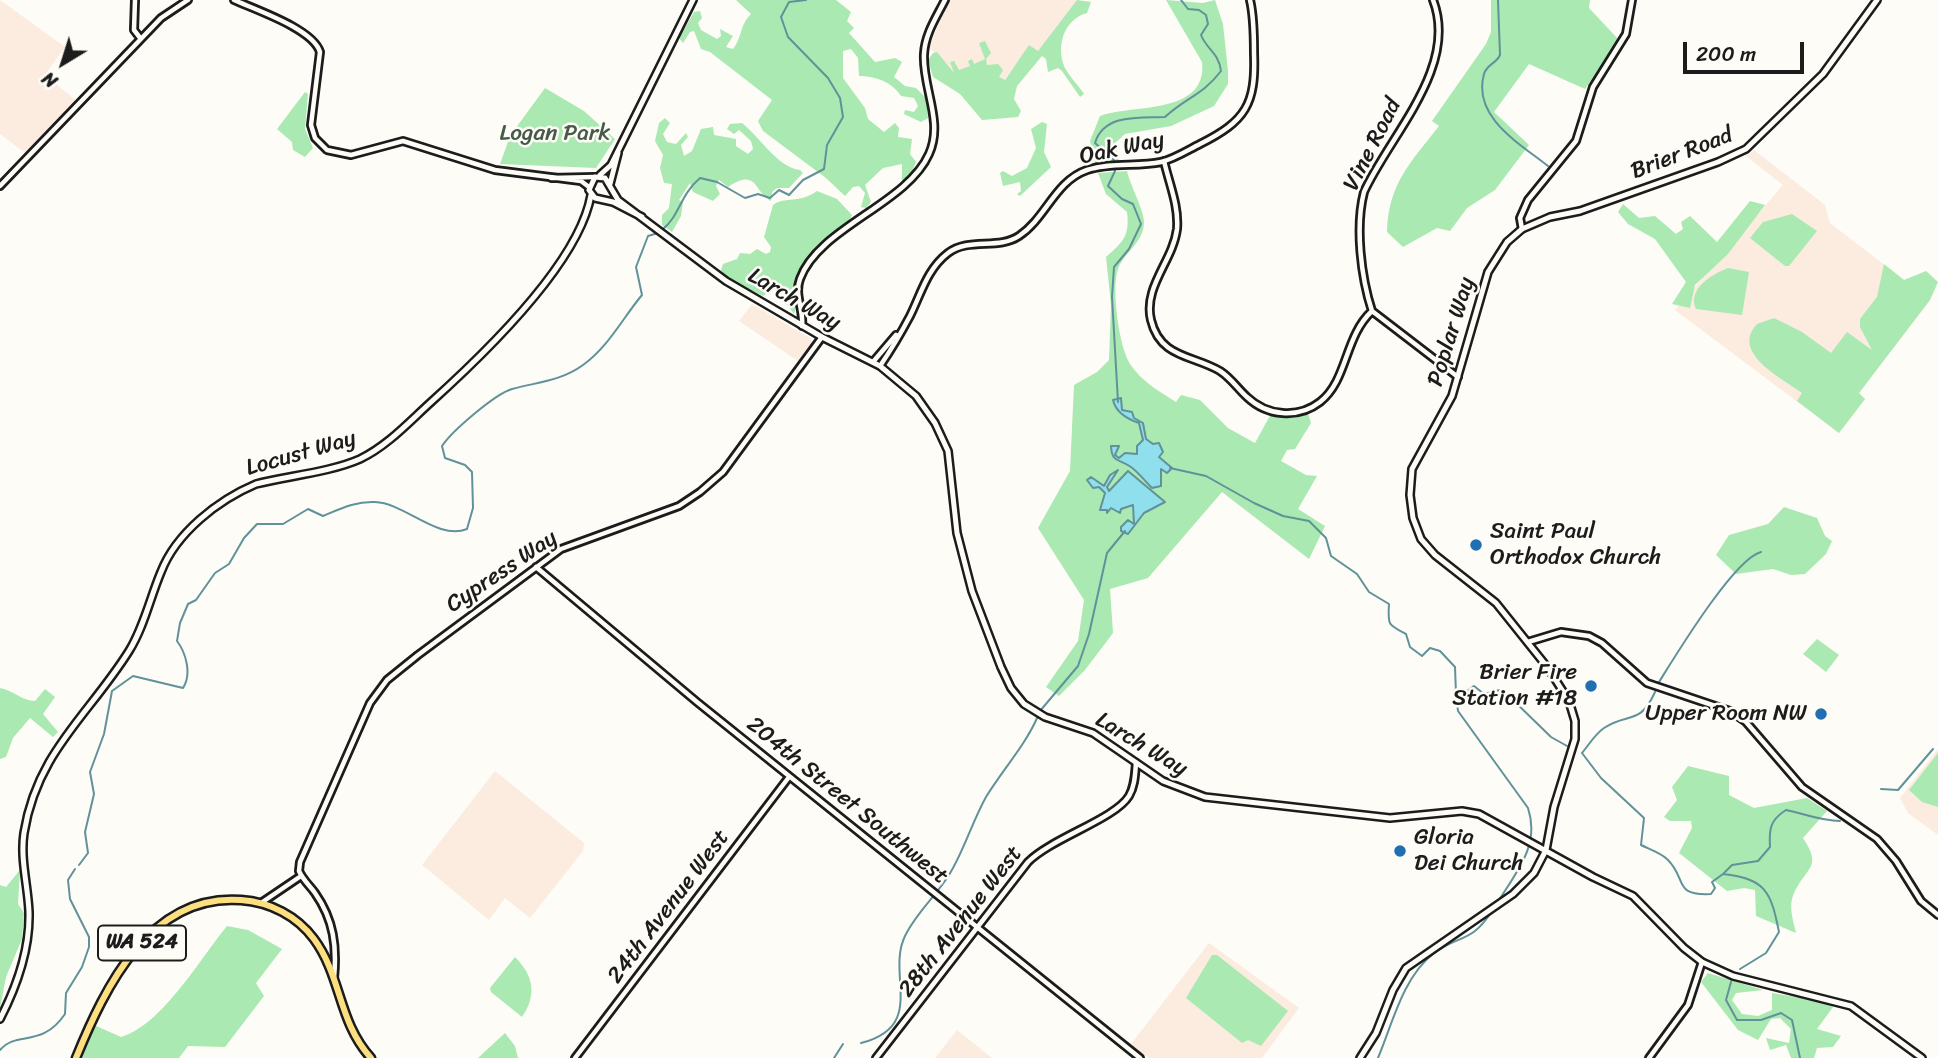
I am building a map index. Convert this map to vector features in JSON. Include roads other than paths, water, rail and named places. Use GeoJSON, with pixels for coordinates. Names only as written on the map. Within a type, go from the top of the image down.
{"type":"FeatureCollection","features":[{"type":"Feature","properties":{"kind":"main road"},"geometry":{"type":"LineString","coordinates":[[618,150],[610,187],[601,199],[591,195],[589,187],[596,177],[611,165],[618,150],[693,0]]}},
{"type":"Feature","properties":{"kind":"main road","name":"Brier Road"},"geometry":{"type":"LineString","coordinates":[[1522,229],[1550,217],[1580,211],[1681,175],[1746,149],[1823,75],[1877,0]]}},
{"type":"Feature","properties":{"kind":"main road"},"geometry":{"type":"LineString","coordinates":[[596,177],[605,177],[610,187]]}},
{"type":"Feature","properties":{"kind":"main road","name":"Larch Way"},"geometry":{"type":"LineString","coordinates":[[610,187],[618,200],[739,289],[822,337],[880,366],[916,396],[942,436],[950,461],[957,533],[967,572],[1011,688],[1035,712],[1093,733],[1177,788],[1205,797],[1391,818],[1461,811],[1479,814],[1633,896],[1702,962],[1733,976],[1851,1006],[1922,1058]]}},
{"type":"Feature","properties":{"kind":"main road","name":"Locust Way"},"geometry":{"type":"LineString","coordinates":[[580,225],[591,195]]}},
{"type":"Feature","properties":{"kind":"main road","name":"Larch Way"},"geometry":{"type":"LineString","coordinates":[[601,199],[642,217]]}},
{"type":"Feature","properties":{"kind":"main road","name":"Locust Way"},"geometry":{"type":"LineString","coordinates":[[0,1019],[19,976],[27,939],[29,914],[23,868],[24,833],[41,776],[57,746],[129,652],[170,554],[198,522],[241,490],[357,460],[382,447],[491,348],[556,268],[593,204],[601,199]]}},
{"type":"Feature","properties":{"kind":"main road","name":"Poplar Way"},"geometry":{"type":"LineString","coordinates":[[1360,1058],[1376,1033],[1397,982],[1406,968],[1518,891],[1534,873],[1546,850],[1554,807],[1573,754],[1576,730],[1564,691],[1496,603],[1436,555],[1421,539],[1413,518],[1410,495],[1415,462],[1447,407],[1458,377],[1488,272],[1507,242],[1522,229]]}},
{"type":"Feature","properties":{"kind":"main road","name":"WA 524"},"geometry":{"type":"LineString","coordinates":[[76,1058],[113,979],[145,939],[166,920],[200,903],[235,899],[261,903],[301,925],[320,948],[334,978],[346,1021],[358,1043],[371,1058]]}},
{"type":"Feature","properties":{"kind":"street"},"geometry":{"type":"LineString","coordinates":[[135,0],[134,30],[141,39]]}},
{"type":"Feature","properties":{"kind":"street"},"geometry":{"type":"LineString","coordinates":[[0,186],[141,39],[174,8],[188,0]]}},
{"type":"Feature","properties":{"kind":"street"},"geometry":{"type":"LineString","coordinates":[[234,0],[298,29],[316,42],[320,52],[311,125],[315,138],[327,150],[351,155],[403,141],[495,170],[581,181],[589,187]]}},
{"type":"Feature","properties":{"kind":"street"},"geometry":{"type":"LineString","coordinates":[[802,326],[798,284],[808,264],[825,246],[907,182],[929,155],[934,123],[924,54],[930,29],[945,0]]}},
{"type":"Feature","properties":{"kind":"street","name":"Oak Way"},"geometry":{"type":"LineString","coordinates":[[900,332],[923,284],[948,253],[966,246],[996,244],[1018,236],[1072,178],[1089,170],[1164,161],[1230,128],[1246,110],[1255,78],[1250,0]]}},
{"type":"Feature","properties":{"kind":"street","name":"Vine Road"},"geometry":{"type":"LineString","coordinates":[[1372,311],[1363,257],[1361,206],[1375,169],[1422,89],[1433,63],[1439,34],[1433,0]]}},
{"type":"Feature","properties":{"kind":"street"},"geometry":{"type":"LineString","coordinates":[[1522,229],[1520,218],[1528,200],[1576,141],[1593,87],[1626,34],[1632,0]]}},
{"type":"Feature","properties":{"kind":"street"},"geometry":{"type":"LineString","coordinates":[[170,2],[174,8]]}},
{"type":"Feature","properties":{"kind":"street"},"geometry":{"type":"LineString","coordinates":[[1164,161],[1175,204],[1177,229],[1153,288],[1150,309],[1154,330],[1169,350],[1222,373],[1259,406],[1276,413],[1299,412],[1314,406],[1330,392],[1354,332],[1372,311],[1458,377]]}},
{"type":"Feature","properties":{"kind":"street"},"geometry":{"type":"LineString","coordinates":[[550,178],[596,177]]}},
{"type":"Feature","properties":{"kind":"street"},"geometry":{"type":"LineString","coordinates":[[873,362],[900,332]]}},
{"type":"Feature","properties":{"kind":"street"},"geometry":{"type":"LineString","coordinates":[[880,366],[900,332]]}},
{"type":"Feature","properties":{"kind":"street","name":"Cypress Way"},"geometry":{"type":"LineString","coordinates":[[300,874],[310,837],[370,703],[394,674],[448,630],[561,550],[679,506],[700,492],[723,472],[822,337]]}},
{"type":"Feature","properties":{"kind":"street","name":"204th Street Southwest"},"geometry":{"type":"LineString","coordinates":[[536,567],[789,777],[1140,1058]]}},
{"type":"Feature","properties":{"kind":"street"},"geometry":{"type":"LineString","coordinates":[[1528,642],[1561,632],[1589,636],[1602,643],[1647,683],[1730,711],[1743,720],[1802,787],[1877,839],[1896,860],[1921,901],[1938,915]]}},
{"type":"Feature","properties":{"kind":"street","name":"28th Avenue West"},"geometry":{"type":"LineString","coordinates":[[876,1058],[1035,855],[1128,799],[1135,780],[1136,763]]}},
{"type":"Feature","properties":{"kind":"street","name":"24th Avenue West"},"geometry":{"type":"LineString","coordinates":[[575,1058],[789,777]]}},
{"type":"Feature","properties":{"kind":"street"},"geometry":{"type":"LineString","coordinates":[[261,903],[300,874],[321,902],[332,928],[337,950],[334,978]]}},
{"type":"Feature","properties":{"kind":"street"},"geometry":{"type":"LineString","coordinates":[[1649,1058],[1688,1005],[1702,962]]}},
{"type":"Feature","properties":{"kind":"water"},"geometry":{"type":"Polygon","coordinates":[[[1121,398],[1122,410],[1132,412],[1134,418],[1143,423],[1146,439],[1153,444],[1159,443],[1163,452],[1159,457],[1172,468],[1167,473],[1161,469],[1161,486],[1152,488],[1134,469],[1113,456],[1111,446],[1119,446],[1115,455],[1119,458],[1125,453],[1137,454],[1137,446],[1143,440],[1139,423],[1123,415],[1114,405],[1113,400],[1121,398]]]}},
{"type":"Feature","properties":{"kind":"water"},"geometry":{"type":"Polygon","coordinates":[[[1118,470],[1107,487],[1109,491],[1128,471],[1165,502],[1144,513],[1128,534],[1121,531],[1121,527],[1128,520],[1134,524],[1133,505],[1121,509],[1120,513],[1111,508],[1107,513],[1107,510],[1100,510],[1105,493],[1099,487],[1093,488],[1087,480],[1091,477],[1104,486],[1110,475],[1118,470]]]}},
{"type":"Feature","properties":{"kind":"waterway"},"geometry":{"type":"LineString","coordinates":[[663,229],[673,218],[693,184],[700,178],[717,182],[745,198],[758,194],[770,198],[779,190],[789,195],[803,180],[824,169],[827,145],[843,117],[840,98],[828,78],[788,37],[781,17],[789,2],[806,0]]}},
{"type":"Feature","properties":{"kind":"waterway"},"geometry":{"type":"LineString","coordinates":[[1118,402],[1112,297],[1114,267],[1129,249],[1141,224],[1133,204],[1122,199],[1108,186],[1115,171],[1114,160],[1095,143],[1106,126],[1115,122],[1165,117],[1201,91],[1221,71],[1218,60],[1201,35],[1208,24],[1206,15],[1199,10],[1188,9],[1181,0]]}},
{"type":"Feature","properties":{"kind":"waterway"},"geometry":{"type":"LineString","coordinates":[[1498,0],[1500,55],[1484,74],[1482,89],[1485,103],[1501,128],[1548,166]]}},
{"type":"Feature","properties":{"kind":"waterway"},"geometry":{"type":"LineString","coordinates":[[79,865],[88,853],[85,832],[94,794],[90,772],[104,734],[112,691],[133,676],[183,688],[187,670],[183,651],[177,641],[180,623],[188,604],[196,600],[215,573],[229,564],[244,538],[257,524],[283,524],[308,509],[323,516],[348,506],[368,502],[398,508],[445,530],[467,529],[473,508],[472,472],[465,465],[445,458],[442,446],[474,414],[505,392],[566,375],[592,358],[642,295],[636,267],[648,236],[658,233]]}},
{"type":"Feature","properties":{"kind":"waterway"},"geometry":{"type":"LineString","coordinates":[[1170,468],[1206,476],[1283,516],[1309,521],[1326,538],[1331,556],[1357,574],[1369,592],[1389,604],[1390,623],[1406,634],[1410,647],[1422,656],[1430,648],[1440,651],[1455,667],[1456,694],[1463,694],[1474,686],[1484,694],[1500,690],[1500,701],[1504,704],[1513,700],[1551,737],[1567,746]]}},
{"type":"Feature","properties":{"kind":"waterway"},"geometry":{"type":"LineString","coordinates":[[1040,711],[1078,666],[1089,634],[1107,553],[1125,531]]}},
{"type":"Feature","properties":{"kind":"waterway"},"geometry":{"type":"LineString","coordinates":[[1659,682],[1721,589],[1750,558],[1761,552]]}},
{"type":"Feature","properties":{"kind":"waterway"},"geometry":{"type":"LineString","coordinates":[[1655,692],[1644,710],[1604,728],[1582,753],[1601,778],[1644,818],[1641,845],[1667,859],[1685,889],[1699,894],[1711,894],[1715,888],[1712,882],[1723,874],[1749,880],[1764,890],[1773,907],[1779,932],[1766,953],[1740,969]]}},
{"type":"Feature","properties":{"kind":"waterway"},"geometry":{"type":"LineString","coordinates":[[1456,694],[1458,711],[1528,808],[1531,821],[1525,856],[1499,900]]}},
{"type":"Feature","properties":{"kind":"waterway"},"geometry":{"type":"LineString","coordinates":[[861,1043],[881,1035],[893,1025],[901,998],[900,951],[905,936],[949,875],[986,797],[1038,716]]}},
{"type":"Feature","properties":{"kind":"waterway"},"geometry":{"type":"LineString","coordinates":[[1881,789],[1898,790],[1933,749]]}},
{"type":"Feature","properties":{"kind":"waterway"},"geometry":{"type":"LineString","coordinates":[[1724,873],[1732,865],[1758,861],[1770,847],[1770,830],[1774,821],[1786,810],[1840,821]]}},
{"type":"Feature","properties":{"kind":"waterway"},"geometry":{"type":"LineString","coordinates":[[0,1050],[14,1041],[47,1032],[65,1014],[66,993],[82,967],[89,947],[89,937],[70,899],[68,880],[75,869]]}},
{"type":"Feature","properties":{"kind":"waterway"},"geometry":{"type":"LineString","coordinates":[[1378,1058],[1406,988],[1414,975],[1433,954],[1471,934],[1492,911]]}},
{"type":"Feature","properties":{"kind":"waterway"},"geometry":{"type":"LineString","coordinates":[[1731,982],[1726,1000],[1737,1020],[1761,1020],[1781,1013],[1792,1020],[1800,1058]]}},
{"type":"Feature","properties":{"kind":"waterway"},"geometry":{"type":"LineString","coordinates":[[834,1058],[843,1044]]}},
{"type":"Feature","properties":{"kind":"place","name":"Saint Paul Orthodox Church"},"geometry":{"type":"Point","coordinates":[1476,545]}},
{"type":"Feature","properties":{"kind":"place","name":"Brier Fire Station #18"},"geometry":{"type":"Point","coordinates":[1591,686]}},
{"type":"Feature","properties":{"kind":"place","name":"Upper Room NW"},"geometry":{"type":"Point","coordinates":[1821,714]}},
{"type":"Feature","properties":{"kind":"place","name":"Gloria Dei Church"},"geometry":{"type":"Point","coordinates":[1400,851]}},
{"type":"Feature","properties":{"kind":"park label","name":"Logan Park"},"geometry":{"type":"Point","coordinates":[555,134]}}]}
